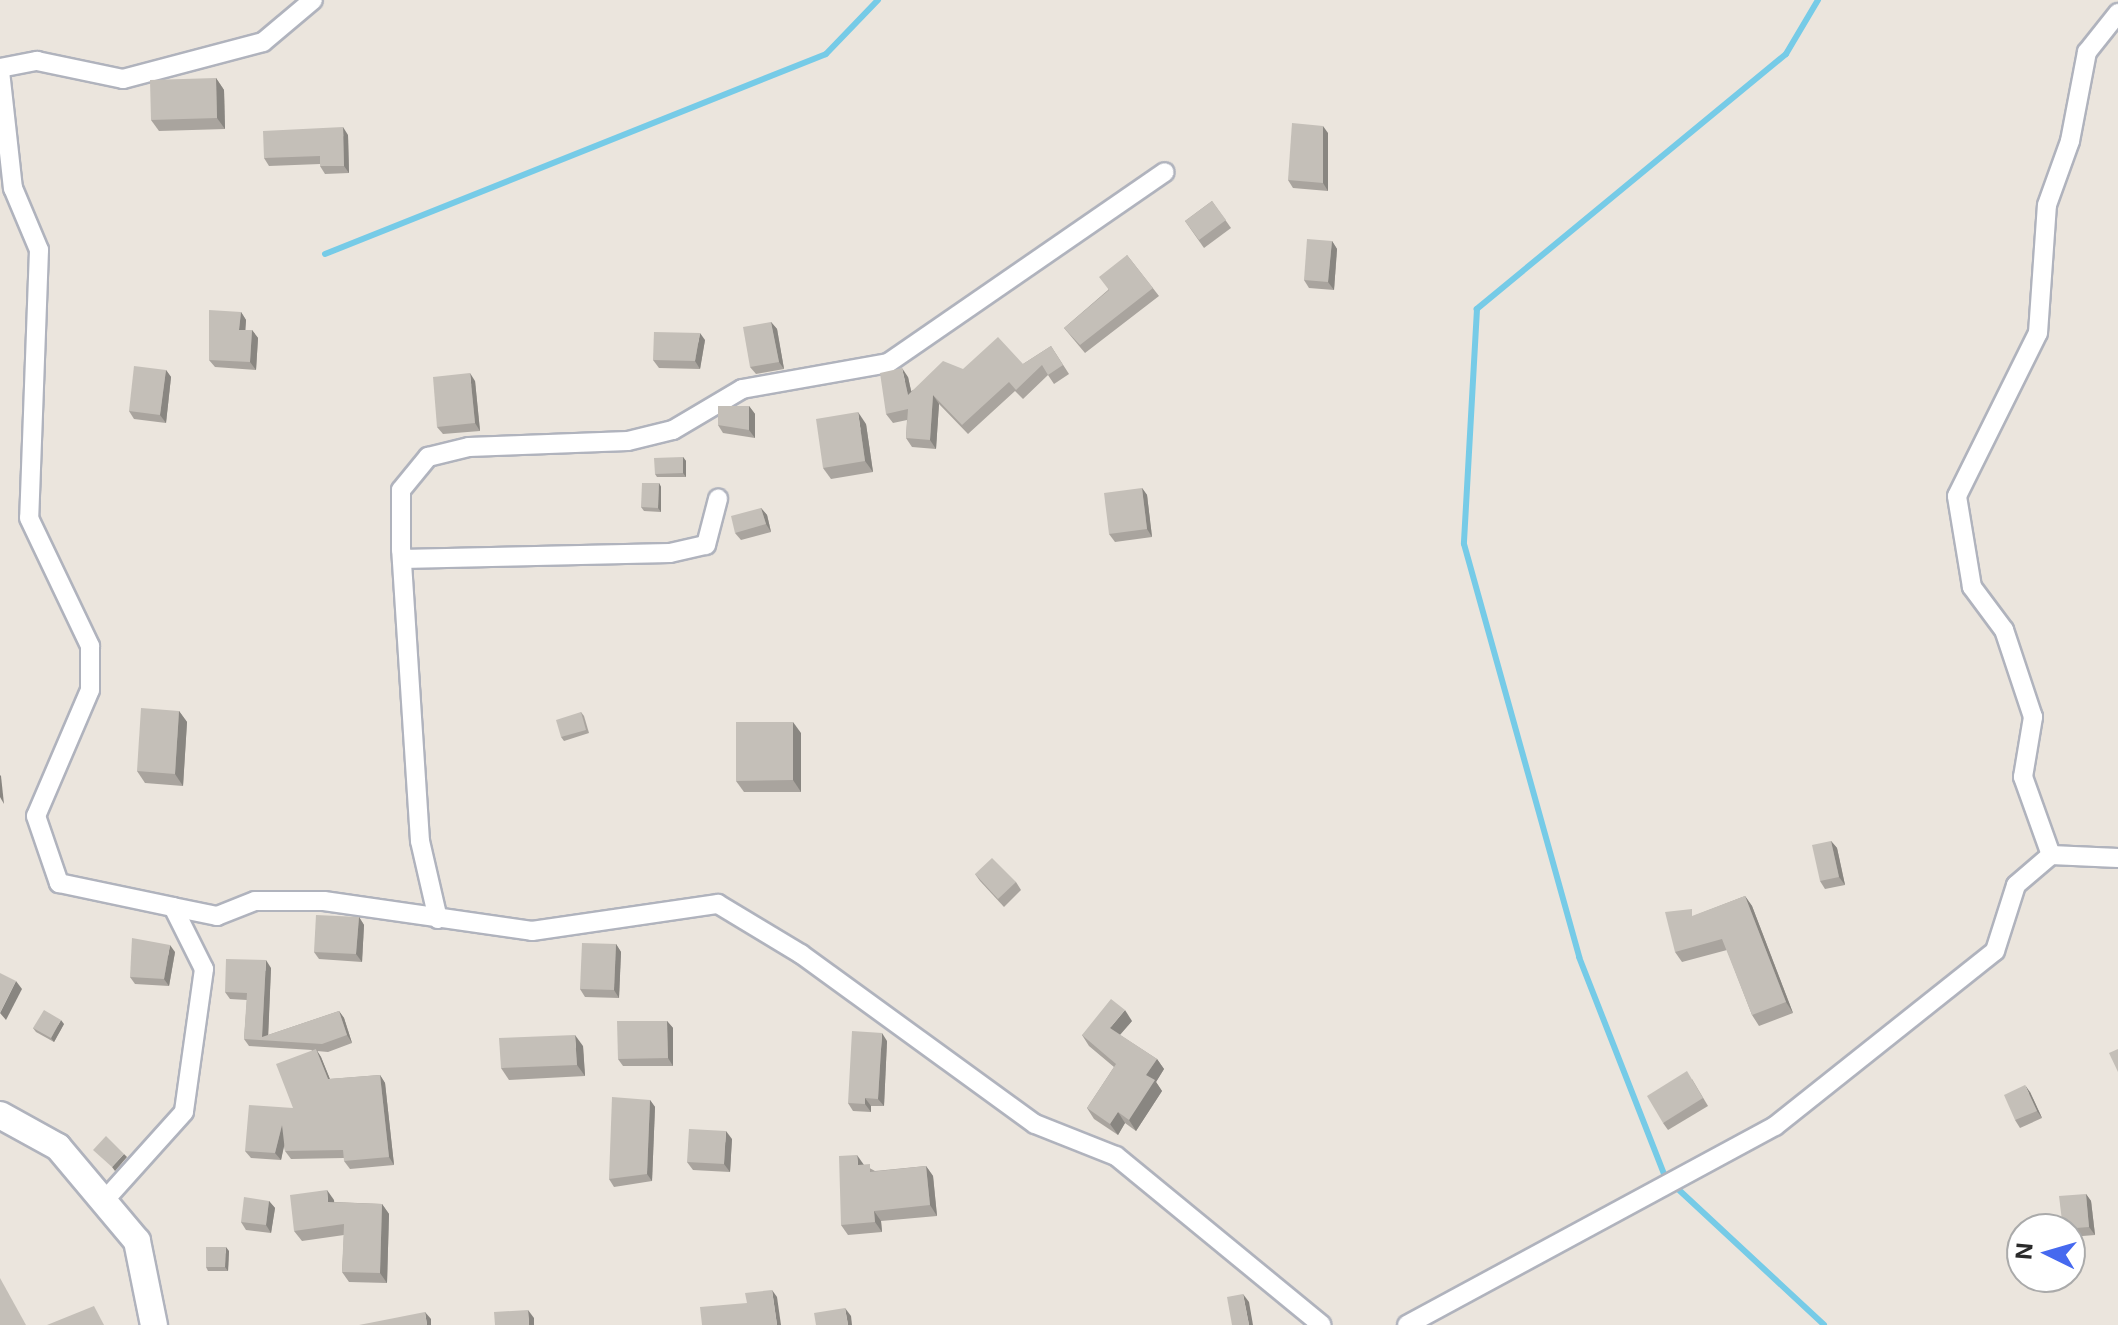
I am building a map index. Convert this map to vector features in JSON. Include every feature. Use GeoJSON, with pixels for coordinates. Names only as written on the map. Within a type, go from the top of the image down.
{"type":"FeatureCollection","features":[{"type":"Feature","properties":{"kind":"street"},"geometry":{"type":"LineString","coordinates":[[313,0],[263,42],[123,79],[37,61],[0,70],[13,188],[39,250],[29,518],[90,646],[90,690],[36,816],[59,883],[217,916],[255,901],[324,901],[532,931],[718,904],[801,954],[1035,1124],[1116,1156],[1322,1325]]}},
{"type":"Feature","properties":{"kind":"street"},"geometry":{"type":"LineString","coordinates":[[2051,855],[2023,777],[2033,717],[2004,630],[1972,587],[1957,496],[2038,333],[2047,205],[2070,141],[2087,52],[2118,13]]}},
{"type":"Feature","properties":{"kind":"street"},"geometry":{"type":"LineString","coordinates":[[438,919],[420,841],[402,559],[401,490],[428,457],[469,447],[628,441],[673,430],[742,389],[888,363],[1165,172]]}},
{"type":"Feature","properties":{"kind":"street"},"geometry":{"type":"LineString","coordinates":[[402,559],[670,553],[706,545],[718,499]]}},
{"type":"Feature","properties":{"kind":"street"},"geometry":{"type":"LineString","coordinates":[[1407,1325],[1775,1126],[1995,951],[2016,885],[2051,855],[2118,858]]}},
{"type":"Feature","properties":{"kind":"street"},"geometry":{"type":"LineString","coordinates":[[104,1201],[184,1112],[204,969],[173,907]]}},
{"type":"Feature","properties":{"kind":"street"},"geometry":{"type":"LineString","coordinates":[[0,1115],[58,1147],[137,1241],[154,1325]]}},
{"type":"Feature","properties":{"kind":"building"},"geometry":{"type":"Polygon","coordinates":[[[216,78],[217,118],[151,120],[150,80],[216,78]]]}},
{"type":"Feature","properties":{"kind":"building"},"geometry":{"type":"Polygon","coordinates":[[[1292,123],[1323,126],[1323,183],[1288,180],[1292,123]]]}},
{"type":"Feature","properties":{"kind":"building"},"geometry":{"type":"Polygon","coordinates":[[[343,127],[344,166],[320,166],[320,156],[264,158],[263,131],[343,127]]]}},
{"type":"Feature","properties":{"kind":"building"},"geometry":{"type":"Polygon","coordinates":[[[1212,201],[1226,220],[1199,240],[1185,221],[1212,201]]]}},
{"type":"Feature","properties":{"kind":"building"},"geometry":{"type":"Polygon","coordinates":[[[1307,239],[1332,241],[1328,282],[1304,280],[1307,239]]]}},
{"type":"Feature","properties":{"kind":"building"},"geometry":{"type":"Polygon","coordinates":[[[1127,255],[1153,288],[1080,345],[1064,328],[1109,290],[1099,277],[1127,255]]]}},
{"type":"Feature","properties":{"kind":"building"},"geometry":{"type":"Polygon","coordinates":[[[209,310],[241,312],[239,330],[252,330],[250,362],[209,360],[209,310]]]}},
{"type":"Feature","properties":{"kind":"building"},"geometry":{"type":"Polygon","coordinates":[[[771,322],[779,362],[750,367],[743,327],[771,322]]]}},
{"type":"Feature","properties":{"kind":"building"},"geometry":{"type":"Polygon","coordinates":[[[654,332],[700,333],[695,361],[653,360],[654,332]]]}},
{"type":"Feature","properties":{"kind":"building"},"geometry":{"type":"Polygon","coordinates":[[[998,337],[1023,364],[1051,346],[1063,365],[1048,375],[1042,365],[1016,390],[1009,382],[962,425],[933,395],[930,440],[906,438],[908,409],[886,414],[880,373],[902,368],[908,395],[943,361],[963,369],[998,337]]]}},
{"type":"Feature","properties":{"kind":"building"},"geometry":{"type":"Polygon","coordinates":[[[134,366],[166,370],[160,415],[129,411],[134,366]]]}},
{"type":"Feature","properties":{"kind":"building"},"geometry":{"type":"Polygon","coordinates":[[[470,373],[475,423],[437,427],[433,377],[470,373]]]}},
{"type":"Feature","properties":{"kind":"building"},"geometry":{"type":"Polygon","coordinates":[[[718,406],[749,406],[749,430],[718,425],[718,406]]]}},
{"type":"Feature","properties":{"kind":"building"},"geometry":{"type":"Polygon","coordinates":[[[858,412],[865,461],[823,468],[816,419],[858,412]]]}},
{"type":"Feature","properties":{"kind":"building"},"geometry":{"type":"Polygon","coordinates":[[[683,457],[683,473],[655,474],[654,458],[683,457]]]}},
{"type":"Feature","properties":{"kind":"building"},"geometry":{"type":"Polygon","coordinates":[[[642,483],[659,483],[658,508],[641,507],[642,483]]]}},
{"type":"Feature","properties":{"kind":"building"},"geometry":{"type":"Polygon","coordinates":[[[1142,488],[1147,529],[1109,534],[1104,493],[1142,488]]]}},
{"type":"Feature","properties":{"kind":"building"},"geometry":{"type":"Polygon","coordinates":[[[761,508],[766,524],[735,533],[731,516],[761,508]]]}},
{"type":"Feature","properties":{"kind":"building"},"geometry":{"type":"Polygon","coordinates":[[[141,708],[179,711],[175,774],[137,771],[141,708]]]}},
{"type":"Feature","properties":{"kind":"building"},"geometry":{"type":"Polygon","coordinates":[[[581,712],[586,730],[561,737],[556,720],[581,712]]]}},
{"type":"Feature","properties":{"kind":"building"},"geometry":{"type":"Polygon","coordinates":[[[736,722],[793,722],[793,780],[736,781],[736,722]]]}},
{"type":"Feature","properties":{"kind":"building"},"geometry":{"type":"Polygon","coordinates":[[[1831,841],[1839,877],[1820,881],[1812,845],[1831,841]]]}},
{"type":"Feature","properties":{"kind":"building"},"geometry":{"type":"Polygon","coordinates":[[[992,858],[1016,882],[998,899],[975,874],[992,858]]]}},
{"type":"Feature","properties":{"kind":"building"},"geometry":{"type":"Polygon","coordinates":[[[1745,896],[1786,1002],[1752,1015],[1722,939],[1675,952],[1665,912],[1692,909],[1692,916],[1745,896]]]}},
{"type":"Feature","properties":{"kind":"building"},"geometry":{"type":"Polygon","coordinates":[[[316,915],[359,917],[356,954],[314,952],[316,915]]]}},
{"type":"Feature","properties":{"kind":"building"},"geometry":{"type":"Polygon","coordinates":[[[132,938],[170,945],[164,979],[130,977],[132,938]]]}},
{"type":"Feature","properties":{"kind":"building"},"geometry":{"type":"Polygon","coordinates":[[[582,943],[616,944],[614,990],[580,989],[582,943]]]}},
{"type":"Feature","properties":{"kind":"building"},"geometry":{"type":"Polygon","coordinates":[[[226,959],[266,960],[262,1037],[339,1011],[347,1035],[322,1044],[244,1039],[247,993],[225,992],[226,959]]]}},
{"type":"Feature","properties":{"kind":"building"},"geometry":{"type":"Polygon","coordinates":[[[0,973],[16,981],[0,1013],[0,973]]]}},
{"type":"Feature","properties":{"kind":"building"},"geometry":{"type":"Polygon","coordinates":[[[1111,999],[1125,1010],[1110,1028],[1157,1059],[1146,1075],[1155,1080],[1129,1120],[1118,1112],[1110,1124],[1087,1108],[1116,1064],[1082,1035],[1111,999]]]}},
{"type":"Feature","properties":{"kind":"building"},"geometry":{"type":"Polygon","coordinates":[[[44,1010],[61,1020],[51,1038],[33,1028],[44,1010]]]}},
{"type":"Feature","properties":{"kind":"building"},"geometry":{"type":"Polygon","coordinates":[[[617,1021],[667,1021],[668,1058],[618,1059],[617,1021]]]}},
{"type":"Feature","properties":{"kind":"building"},"geometry":{"type":"Polygon","coordinates":[[[852,1031],[882,1033],[878,1099],[865,1098],[865,1104],[848,1103],[852,1031]]]}},
{"type":"Feature","properties":{"kind":"building"},"geometry":{"type":"Polygon","coordinates":[[[575,1035],[577,1065],[501,1068],[499,1038],[575,1035]]]}},
{"type":"Feature","properties":{"kind":"building"},"geometry":{"type":"Polygon","coordinates":[[[316,1049],[328,1079],[380,1075],[389,1157],[344,1161],[343,1150],[285,1151],[282,1125],[275,1153],[245,1151],[249,1105],[293,1108],[276,1064],[316,1049]]]}},
{"type":"Feature","properties":{"kind":"building"},"geometry":{"type":"Polygon","coordinates":[[[2118,1049],[2118,1072],[2109,1053],[2118,1049]]]}},
{"type":"Feature","properties":{"kind":"building"},"geometry":{"type":"Polygon","coordinates":[[[1687,1071],[1703,1098],[1663,1123],[1647,1096],[1687,1071]]]}},
{"type":"Feature","properties":{"kind":"building"},"geometry":{"type":"Polygon","coordinates":[[[2025,1085],[2037,1111],[2015,1120],[2004,1095],[2025,1085]]]}},
{"type":"Feature","properties":{"kind":"building"},"geometry":{"type":"Polygon","coordinates":[[[612,1097],[650,1100],[647,1174],[609,1179],[612,1097]]]}},
{"type":"Feature","properties":{"kind":"building"},"geometry":{"type":"Polygon","coordinates":[[[689,1129],[726,1131],[724,1164],[687,1162],[689,1129]]]}},
{"type":"Feature","properties":{"kind":"building"},"geometry":{"type":"Polygon","coordinates":[[[106,1136],[124,1154],[112,1167],[93,1150],[106,1136]]]}},
{"type":"Feature","properties":{"kind":"building"},"geometry":{"type":"Polygon","coordinates":[[[857,1155],[858,1165],[870,1164],[870,1172],[926,1166],[930,1205],[874,1211],[875,1222],[841,1225],[839,1156],[857,1155]]]}},
{"type":"Feature","properties":{"kind":"building"},"geometry":{"type":"Polygon","coordinates":[[[327,1190],[328,1202],[382,1204],[380,1273],[342,1272],[344,1224],[294,1231],[290,1195],[327,1190]]]}},
{"type":"Feature","properties":{"kind":"building"},"geometry":{"type":"Polygon","coordinates":[[[2086,1194],[2089,1227],[2086,1227],[2086,1213],[2061,1213],[2059,1196],[2086,1194]]]}},
{"type":"Feature","properties":{"kind":"building"},"geometry":{"type":"Polygon","coordinates":[[[244,1197],[269,1201],[266,1225],[241,1222],[244,1197]]]}},
{"type":"Feature","properties":{"kind":"building"},"geometry":{"type":"Polygon","coordinates":[[[206,1247],[226,1247],[225,1267],[206,1267],[206,1247]]]}},
{"type":"Feature","properties":{"kind":"building"},"geometry":{"type":"Polygon","coordinates":[[[0,1278],[26,1325],[0,1325],[0,1278]]]}},
{"type":"Feature","properties":{"kind":"building"},"geometry":{"type":"Polygon","coordinates":[[[772,1290],[777,1325],[702,1325],[700,1307],[747,1303],[745,1293],[772,1290]]]}},
{"type":"Feature","properties":{"kind":"building"},"geometry":{"type":"Polygon","coordinates":[[[1243,1294],[1249,1325],[1232,1325],[1227,1297],[1243,1294]]]}},
{"type":"Feature","properties":{"kind":"building"},"geometry":{"type":"Polygon","coordinates":[[[94,1306],[104,1325],[47,1325],[94,1306]]]}},
{"type":"Feature","properties":{"kind":"building"},"geometry":{"type":"Polygon","coordinates":[[[845,1308],[848,1325],[816,1325],[814,1313],[845,1308]]]}},
{"type":"Feature","properties":{"kind":"building"},"geometry":{"type":"Polygon","coordinates":[[[528,1310],[529,1325],[495,1325],[494,1312],[528,1310]]]}},
{"type":"Feature","properties":{"kind":"building"},"geometry":{"type":"Polygon","coordinates":[[[425,1312],[427,1325],[359,1325],[425,1312]]]}},
{"type":"Feature","properties":{"kind":"waterway"},"geometry":{"type":"LineString","coordinates":[[325,254],[826,54],[878,0]]}},
{"type":"Feature","properties":{"kind":"waterway"},"geometry":{"type":"LineString","coordinates":[[1818,0],[1786,54],[1477,309],[1464,544],[1579,957],[1665,1177],[1824,1325]]}}]}
